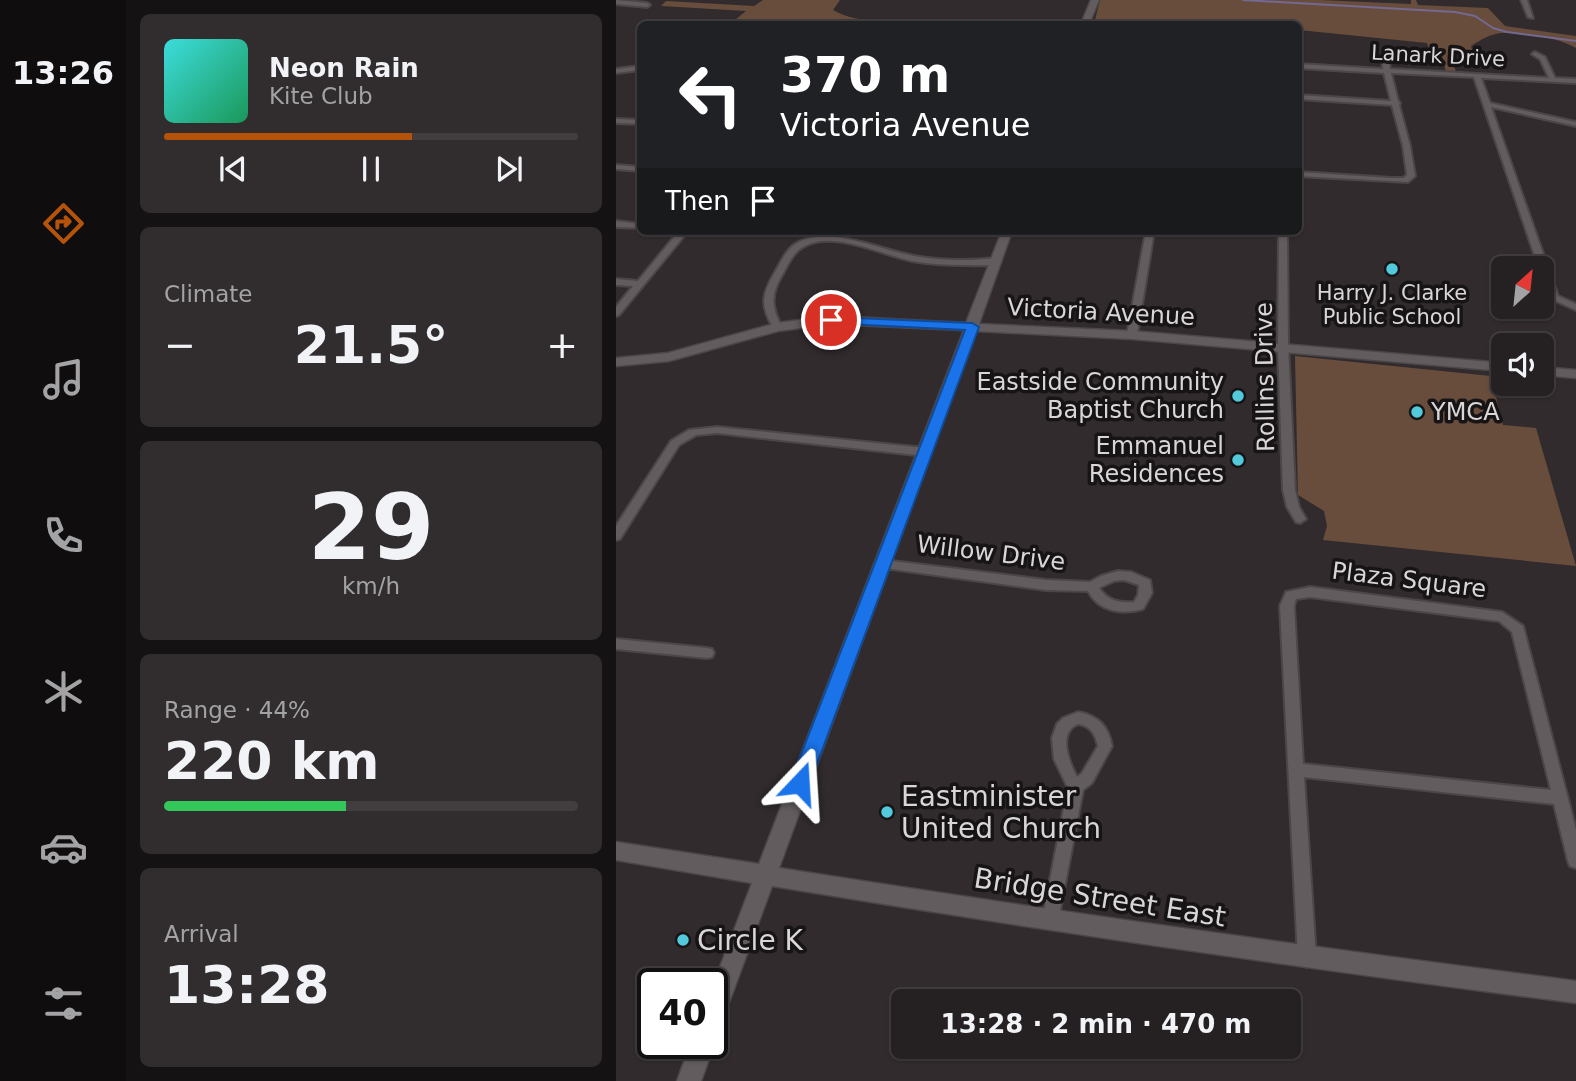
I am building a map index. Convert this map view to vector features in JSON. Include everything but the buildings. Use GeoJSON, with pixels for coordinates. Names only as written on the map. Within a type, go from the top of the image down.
{"type":"FeatureCollection","features":[{"type":"Feature","properties":{"kind":"street"},"geometry":{"type":"LineString","coordinates":[[1086,21],[1095,0]]}},
{"type":"Feature","properties":{"kind":"street"},"geometry":{"type":"LineString","coordinates":[[1524,0],[1531,17]]}},
{"type":"Feature","properties":{"kind":"street"},"geometry":{"type":"LineString","coordinates":[[616,2],[647,5]]}},
{"type":"Feature","properties":{"kind":"street"},"geometry":{"type":"LineString","coordinates":[[1535,54],[1543,58],[1553,80]]}},
{"type":"Feature","properties":{"kind":"street"},"geometry":{"type":"LineString","coordinates":[[1302,174],[1392,180],[1405,180],[1411,176],[1385,57]]}},
{"type":"Feature","properties":{"kind":"street","name":"Lanark Drive"},"geometry":{"type":"LineString","coordinates":[[1302,66],[1576,81]]}},
{"type":"Feature","properties":{"kind":"street"},"geometry":{"type":"LineString","coordinates":[[616,71],[637,68]]}},
{"type":"Feature","properties":{"kind":"street"},"geometry":{"type":"LineString","coordinates":[[1477,76],[1555,298],[1576,307]]}},
{"type":"Feature","properties":{"kind":"street"},"geometry":{"type":"LineString","coordinates":[[1302,97],[1397,103]]}},
{"type":"Feature","properties":{"kind":"street"},"geometry":{"type":"LineString","coordinates":[[1487,104],[1576,124]]}},
{"type":"Feature","properties":{"kind":"street"},"geometry":{"type":"LineString","coordinates":[[616,121],[637,122]]}},
{"type":"Feature","properties":{"kind":"street"},"geometry":{"type":"LineString","coordinates":[[616,167],[637,169]]}},
{"type":"Feature","properties":{"kind":"street"},"geometry":{"type":"LineString","coordinates":[[616,224],[637,226]]}},
{"type":"Feature","properties":{"kind":"street"},"geometry":{"type":"LineString","coordinates":[[616,313],[681,235]]}},
{"type":"Feature","properties":{"kind":"street"},"geometry":{"type":"LineString","coordinates":[[728,977],[1006,235]]}},
{"type":"Feature","properties":{"kind":"street"},"geometry":{"type":"LineString","coordinates":[[1132,335],[1149,235]]}},
{"type":"Feature","properties":{"kind":"street","name":"Rollins Drive"},"geometry":{"type":"LineString","coordinates":[[1283,235],[1283,346],[1289,490],[1293,507],[1300,519]]}},
{"type":"Feature","properties":{"kind":"street"},"geometry":{"type":"LineString","coordinates":[[777,327],[767,311],[766,300],[777,276],[801,244],[815,240],[835,240],[856,242],[911,258],[933,261],[997,261]]}},
{"type":"Feature","properties":{"kind":"street"},"geometry":{"type":"LineString","coordinates":[[616,282],[639,284]]}},
{"type":"Feature","properties":{"kind":"street","name":"Victoria Avenue"},"geometry":{"type":"LineString","coordinates":[[616,362],[669,356],[777,327],[831,320],[1132,335],[1491,366]]}},
{"type":"Feature","properties":{"kind":"street"},"geometry":{"type":"LineString","coordinates":[[1554,371],[1576,374]]}},
{"type":"Feature","properties":{"kind":"street"},"geometry":{"type":"LineString","coordinates":[[616,536],[675,443],[692,432],[717,430],[925,452]]}},
{"type":"Feature","properties":{"kind":"street","name":"Willow Drive"},"geometry":{"type":"LineString","coordinates":[[884,564],[1046,585],[1092,587]]}},
{"type":"Feature","properties":{"kind":"street","name":"Plaza Square"},"geometry":{"type":"LineString","coordinates":[[1307,958],[1287,606],[1292,595],[1310,592],[1502,617],[1511,622],[1518,630],[1576,861]]}},
{"type":"Feature","properties":{"kind":"street"},"geometry":{"type":"LineString","coordinates":[[616,644],[707,653]]}},
{"type":"Feature","properties":{"kind":"street"},"geometry":{"type":"LineString","coordinates":[[1296,770],[1560,798]]}},
{"type":"Feature","properties":{"kind":"street"},"geometry":{"type":"LineString","coordinates":[[1050,921],[1076,787]]}},
{"type":"Feature","properties":{"kind":"street","name":"Bridge Street East"},"geometry":{"type":"LineString","coordinates":[[616,850],[1050,921],[1307,958],[1576,992]]}},
{"type":"Feature","properties":{"kind":"street"},"geometry":{"type":"LineString","coordinates":[[689,1081],[697,1059]]}},
{"type":"Feature","properties":{"kind":"shaded area"},"geometry":{"type":"Polygon","coordinates":[[[763,0],[840,0],[833,10],[844,15],[864,20],[900,21],[734,21],[746,11],[661,6],[666,1],[754,6],[763,0]]]}},
{"type":"Feature","properties":{"kind":"shaded area"},"geometry":{"type":"Polygon","coordinates":[[[1100,0],[1320,0],[1411,4],[1411,0],[1416,0],[1418,5],[1488,8],[1505,26],[1576,36],[1576,48],[1541,36],[1499,33],[1471,46],[1473,53],[1450,53],[1456,72],[1446,72],[1441,52],[1430,52],[1427,43],[1302,30],[1302,21],[1095,21],[1100,0]]]}},
{"type":"Feature","properties":{"kind":"shaded area"},"geometry":{"type":"Polygon","coordinates":[[[1295,356],[1491,376],[1491,396],[1496,396],[1503,425],[1536,428],[1576,566],[1323,540],[1327,526],[1324,511],[1298,495],[1295,356]]]}},
{"type":"Feature","properties":{"kind":"waterway"},"geometry":{"type":"LineString","coordinates":[[1243,0],[1455,12],[1475,16],[1493,28],[1507,32],[1576,41]]}},
{"type":"Feature","properties":{"kind":"place","name":"Harry J. Clarke Public School"},"geometry":{"type":"Point","coordinates":[1392,269]}},
{"type":"Feature","properties":{"kind":"place","name":"Eastside Community Baptist Church"},"geometry":{"type":"Point","coordinates":[1238,396]}},
{"type":"Feature","properties":{"kind":"place","name":"YMCA"},"geometry":{"type":"Point","coordinates":[1417,412]}},
{"type":"Feature","properties":{"kind":"place","name":"Emmanuel Residences"},"geometry":{"type":"Point","coordinates":[1238,460]}},
{"type":"Feature","properties":{"kind":"place","name":"Eastminister United Church"},"geometry":{"type":"Point","coordinates":[887,812]}},
{"type":"Feature","properties":{"kind":"place","name":"Circle K"},"geometry":{"type":"Point","coordinates":[683,940]}},
{"type":"Feature","properties":{"kind":"route"},"geometry":{"type":"LineString","coordinates":[[800,783],[972,327],[831,320]]}}]}
